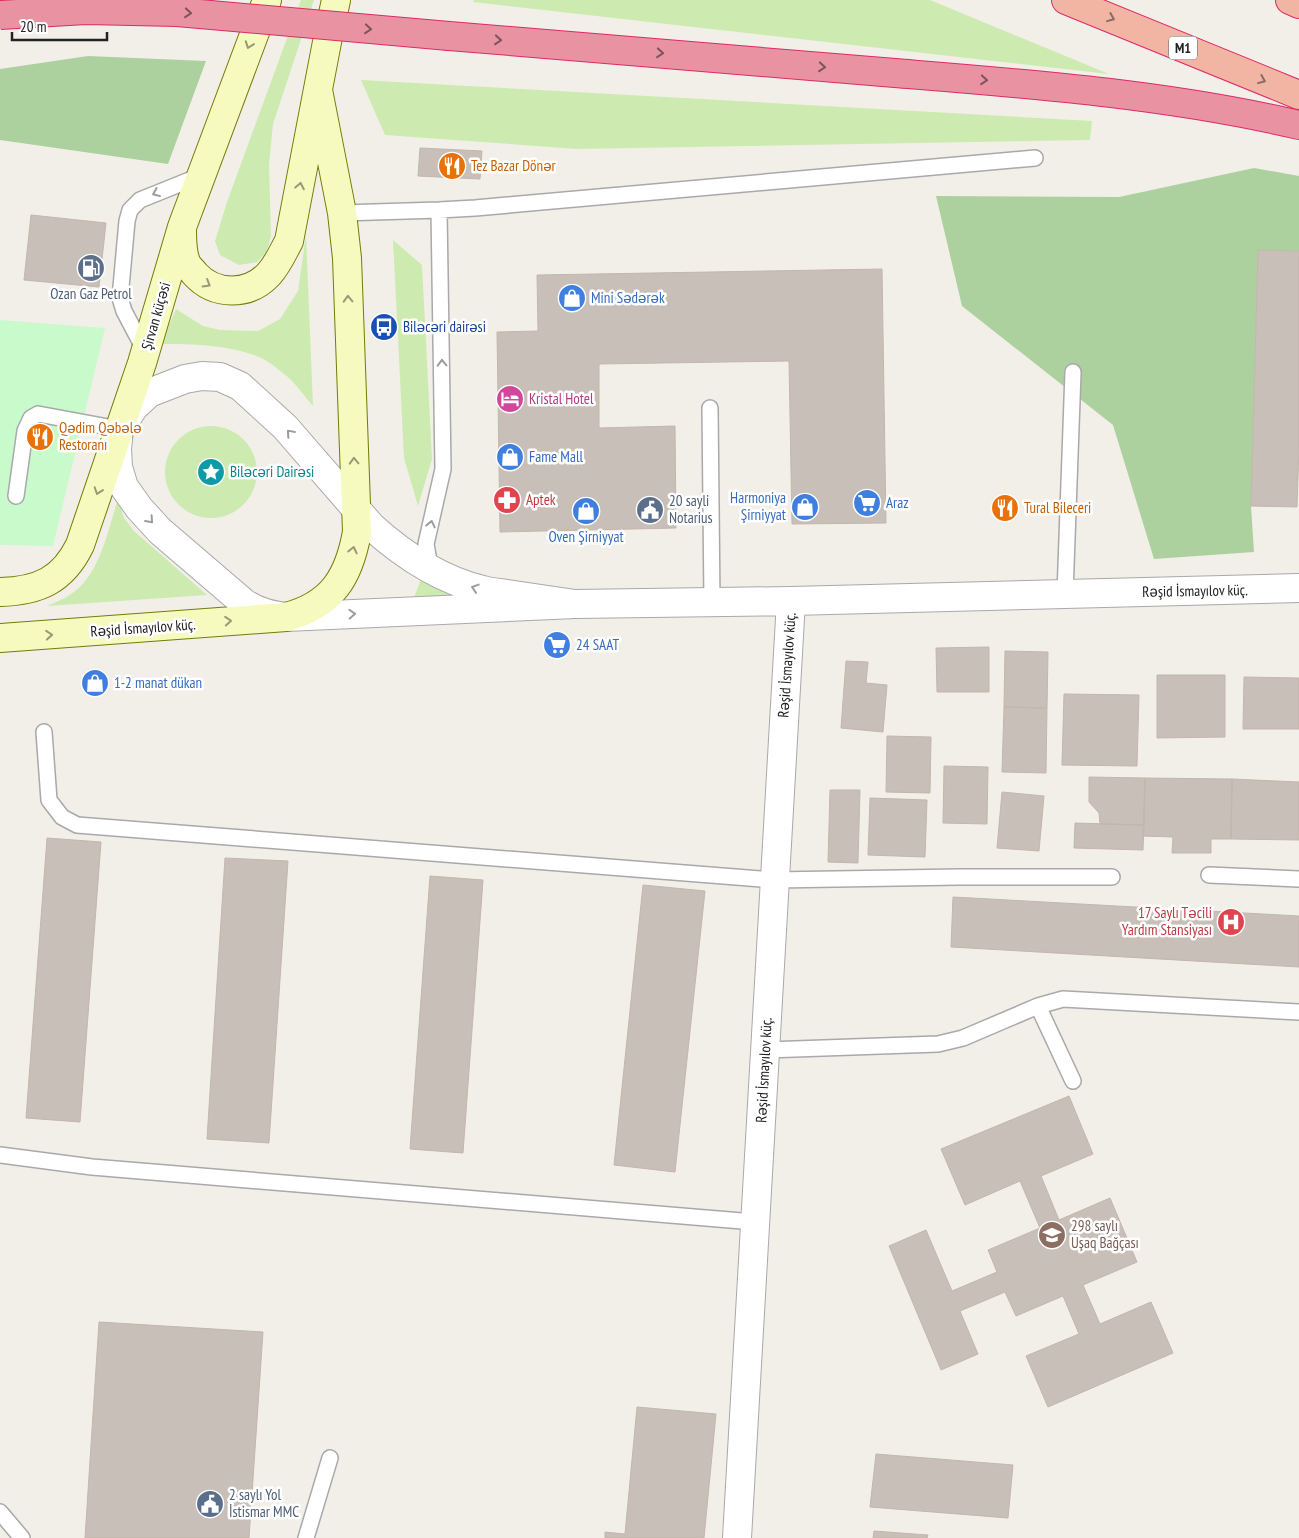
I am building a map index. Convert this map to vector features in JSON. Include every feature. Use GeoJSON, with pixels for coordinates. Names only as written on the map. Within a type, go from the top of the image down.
{"type":"FeatureCollection","features":[{"type":"Feature","properties":{"kind":"highway","name":"M1"},"geometry":{"type":"LineString","coordinates":[[1066,0],[1299,95]]}},
{"type":"Feature","properties":{"kind":"highway"},"geometry":{"type":"LineString","coordinates":[[1290,0],[1299,4]]}},
{"type":"Feature","properties":{"kind":"highway"},"geometry":{"type":"LineString","coordinates":[[0,15],[86,10],[177,12],[1037,85],[1150,98],[1250,114],[1299,125]]}},
{"type":"Feature","properties":{"kind":"main road","name":"Şirvan küçəsi"},"geometry":{"type":"LineString","coordinates":[[3,592],[27,589],[53,580],[74,556],[80,545],[145,351],[182,227],[267,0]]}},
{"type":"Feature","properties":{"kind":"main road"},"geometry":{"type":"LineString","coordinates":[[182,227],[186,263],[200,279],[216,288],[234,292],[250,287],[269,275],[280,260],[288,241],[336,0]]}},
{"type":"Feature","properties":{"kind":"main road"},"geometry":{"type":"LineString","coordinates":[[318,90],[342,212],[347,258],[356,510]]}},
{"type":"Feature","properties":{"kind":"main road","name":"Rəşid İsmayılov küç."},"geometry":{"type":"LineString","coordinates":[[0,638],[286,617],[300,614],[321,602],[341,581],[349,567],[354,551],[356,510]]}},
{"type":"Feature","properties":{"kind":"street"},"geometry":{"type":"LineString","coordinates":[[202,376],[220,377],[240,386],[285,427],[356,510],[386,540],[433,572],[484,590],[575,604],[286,617],[268,615],[257,611],[244,603],[160,531],[139,508],[124,487],[118,467],[119,429],[134,408],[149,393],[185,379],[202,376]]}},
{"type":"Feature","properties":{"kind":"street","name":"Rəşid İsmayılov küç."},"geometry":{"type":"LineString","coordinates":[[575,604],[791,601],[1299,588]]}},
{"type":"Feature","properties":{"kind":"street","name":"Rəşid İsmayılov küç."},"geometry":{"type":"LineString","coordinates":[[737,1538],[791,601]]}},
{"type":"Feature","properties":{"kind":"lane"},"geometry":{"type":"LineString","coordinates":[[342,212],[439,210],[1035,158]]}},
{"type":"Feature","properties":{"kind":"lane"},"geometry":{"type":"LineString","coordinates":[[145,351],[124,311],[120,298],[127,220],[130,210],[140,200],[202,175]]}},
{"type":"Feature","properties":{"kind":"lane"},"geometry":{"type":"LineString","coordinates":[[433,572],[426,544],[443,469],[439,210]]}},
{"type":"Feature","properties":{"kind":"lane"},"geometry":{"type":"LineString","coordinates":[[1065,594],[1073,372]]}},
{"type":"Feature","properties":{"kind":"lane"},"geometry":{"type":"LineString","coordinates":[[710,408],[712,602]]}},
{"type":"Feature","properties":{"kind":"lane"},"geometry":{"type":"LineString","coordinates":[[16,496],[24,431],[31,418],[38,414],[119,429]]}},
{"type":"Feature","properties":{"kind":"lane"},"geometry":{"type":"LineString","coordinates":[[44,732],[49,800],[62,816],[77,825],[774,880],[1112,877]]}},
{"type":"Feature","properties":{"kind":"lane"},"geometry":{"type":"LineString","coordinates":[[1209,875],[1299,879]]}},
{"type":"Feature","properties":{"kind":"lane"},"geometry":{"type":"LineString","coordinates":[[766,1050],[938,1044],[963,1038],[1038,1006],[1062,999],[1299,1012]]}},
{"type":"Feature","properties":{"kind":"lane"},"geometry":{"type":"LineString","coordinates":[[1038,1006],[1073,1081]]}},
{"type":"Feature","properties":{"kind":"lane"},"geometry":{"type":"LineString","coordinates":[[0,1155],[92,1166],[754,1222]]}},
{"type":"Feature","properties":{"kind":"lane"},"geometry":{"type":"LineString","coordinates":[[306,1538],[330,1458]]}},
{"type":"Feature","properties":{"kind":"lane"},"geometry":{"type":"LineString","coordinates":[[0,1512],[22,1538]]}},
{"type":"Feature","properties":{"kind":"green space"},"geometry":{"type":"Polygon","coordinates":[[[301,0],[314,0],[273,124],[269,165],[271,236],[267,251],[257,262],[239,265],[220,255],[215,241],[227,202],[301,0]]]}},
{"type":"Feature","properties":{"kind":"green space"},"geometry":{"type":"Polygon","coordinates":[[[474,0],[930,0],[1109,74],[473,2],[474,0]]]}},
{"type":"Feature","properties":{"kind":"green space"},"geometry":{"type":"Polygon","coordinates":[[[88,56],[206,61],[168,164],[0,140],[0,69],[88,56]]]}},
{"type":"Feature","properties":{"kind":"green space"},"geometry":{"type":"Polygon","coordinates":[[[361,80],[1092,121],[1090,140],[577,149],[385,135],[361,80]]]}},
{"type":"Feature","properties":{"kind":"green space"},"geometry":{"type":"Polygon","coordinates":[[[1254,168],[1299,176],[1299,251],[1258,250],[1251,506],[1254,552],[1154,559],[1113,425],[962,306],[936,196],[1119,197],[1254,168]]]}},
{"type":"Feature","properties":{"kind":"green space"},"geometry":{"type":"Polygon","coordinates":[[[306,235],[313,406],[288,377],[268,362],[254,355],[214,346],[161,344],[176,309],[203,326],[220,330],[258,331],[280,319],[298,291],[306,235]]]}},
{"type":"Feature","properties":{"kind":"green space"},"geometry":{"type":"Polygon","coordinates":[[[393,240],[422,265],[432,459],[418,506],[404,458],[393,240]]]}},
{"type":"Feature","properties":{"kind":"green space","name":"Qədim Qəbələ Restoranı"},"geometry":{"type":"Polygon","coordinates":[[[0,320],[105,328],[53,546],[0,545],[0,320]]]}},
{"type":"Feature","properties":{"kind":"green space","name":"Biləcəri Dairəsi"},"geometry":{"type":"Polygon","coordinates":[[[211,426],[229,429],[244,439],[254,454],[257,472],[254,490],[244,505],[229,515],[211,518],[193,515],[178,505],[168,490],[165,472],[168,454],[178,439],[193,429],[211,426]]]}},
{"type":"Feature","properties":{"kind":"green space"},"geometry":{"type":"Polygon","coordinates":[[[118,499],[124,518],[134,531],[207,595],[47,606],[71,594],[89,576],[102,551],[118,499]]]}},
{"type":"Feature","properties":{"kind":"green space"},"geometry":{"type":"Polygon","coordinates":[[[422,576],[515,605],[411,606],[422,576]]]}},
{"type":"Feature","properties":{"kind":"building"},"geometry":{"type":"Polygon","coordinates":[[[420,148],[482,151],[480,179],[418,176],[420,148]]]}},
{"type":"Feature","properties":{"kind":"building"},"geometry":{"type":"Polygon","coordinates":[[[31,215],[106,223],[99,287],[24,280],[31,215]]]}},
{"type":"Feature","properties":{"kind":"building"},"geometry":{"type":"Polygon","coordinates":[[[1258,250],[1299,251],[1299,448],[1297,507],[1251,506],[1258,250]]]}},
{"type":"Feature","properties":{"kind":"building"},"geometry":{"type":"Polygon","coordinates":[[[882,269],[886,523],[792,524],[789,361],[599,364],[599,428],[675,426],[676,528],[500,532],[497,332],[538,331],[537,275],[882,269]]]}},
{"type":"Feature","properties":{"kind":"building"},"geometry":{"type":"Polygon","coordinates":[[[989,647],[989,692],[937,692],[936,648],[989,647]]]}},
{"type":"Feature","properties":{"kind":"building"},"geometry":{"type":"Polygon","coordinates":[[[1005,651],[1048,652],[1047,708],[1004,707],[1005,651]]]}},
{"type":"Feature","properties":{"kind":"building"},"geometry":{"type":"Polygon","coordinates":[[[846,661],[868,662],[866,683],[887,685],[883,732],[841,728],[846,661]]]}},
{"type":"Feature","properties":{"kind":"building"},"geometry":{"type":"Polygon","coordinates":[[[1157,675],[1225,675],[1225,737],[1157,738],[1157,675]]]}},
{"type":"Feature","properties":{"kind":"building"},"geometry":{"type":"Polygon","coordinates":[[[1244,677],[1299,678],[1299,729],[1243,729],[1244,677]]]}},
{"type":"Feature","properties":{"kind":"building"},"geometry":{"type":"Polygon","coordinates":[[[1064,694],[1139,695],[1137,766],[1062,765],[1064,694]]]}},
{"type":"Feature","properties":{"kind":"building"},"geometry":{"type":"Polygon","coordinates":[[[1004,707],[1047,708],[1046,773],[1002,772],[1004,707]]]}},
{"type":"Feature","properties":{"kind":"building"},"geometry":{"type":"Polygon","coordinates":[[[887,736],[931,737],[930,793],[886,792],[887,736]]]}},
{"type":"Feature","properties":{"kind":"building"},"geometry":{"type":"Polygon","coordinates":[[[944,766],[988,767],[987,824],[943,823],[944,766]]]}},
{"type":"Feature","properties":{"kind":"building"},"geometry":{"type":"Polygon","coordinates":[[[1089,777],[1145,778],[1144,825],[1100,824],[1099,813],[1089,802],[1089,777]]]}},
{"type":"Feature","properties":{"kind":"building"},"geometry":{"type":"Polygon","coordinates":[[[1145,778],[1232,779],[1231,839],[1211,839],[1211,853],[1172,853],[1173,837],[1143,836],[1145,778]]]}},
{"type":"Feature","properties":{"kind":"building"},"geometry":{"type":"Polygon","coordinates":[[[1232,779],[1299,782],[1299,840],[1231,839],[1232,779]]]}},
{"type":"Feature","properties":{"kind":"building"},"geometry":{"type":"Polygon","coordinates":[[[830,790],[860,790],[858,863],[828,862],[830,790]]]}},
{"type":"Feature","properties":{"kind":"building"},"geometry":{"type":"Polygon","coordinates":[[[1002,792],[1044,796],[1039,851],[997,848],[1002,792]]]}},
{"type":"Feature","properties":{"kind":"building"},"geometry":{"type":"Polygon","coordinates":[[[870,798],[927,800],[925,857],[868,855],[870,798]]]}},
{"type":"Feature","properties":{"kind":"building"},"geometry":{"type":"Polygon","coordinates":[[[1075,823],[1144,825],[1143,850],[1074,848],[1075,823]]]}},
{"type":"Feature","properties":{"kind":"building"},"geometry":{"type":"Polygon","coordinates":[[[47,838],[101,842],[80,1122],[26,1118],[47,838]]]}},
{"type":"Feature","properties":{"kind":"building"},"geometry":{"type":"Polygon","coordinates":[[[225,858],[288,861],[269,1143],[207,1139],[225,858]]]}},
{"type":"Feature","properties":{"kind":"building"},"geometry":{"type":"Polygon","coordinates":[[[430,876],[483,880],[463,1153],[410,1149],[430,876]]]}},
{"type":"Feature","properties":{"kind":"building"},"geometry":{"type":"Polygon","coordinates":[[[643,885],[705,891],[675,1172],[614,1165],[643,885]]]}},
{"type":"Feature","properties":{"kind":"building"},"geometry":{"type":"Polygon","coordinates":[[[953,897],[1299,916],[1299,967],[951,947],[953,897]]]}},
{"type":"Feature","properties":{"kind":"building"},"geometry":{"type":"Polygon","coordinates":[[[1069,1096],[1093,1154],[1041,1176],[1059,1220],[1110,1198],[1137,1262],[1083,1285],[1100,1324],[1151,1302],[1173,1353],[1048,1407],[1026,1356],[1079,1334],[1063,1296],[1016,1316],[1005,1292],[960,1311],[978,1354],[941,1370],[889,1246],[926,1230],[952,1291],[997,1272],[988,1250],[1040,1228],[1020,1181],[965,1205],[941,1149],[1069,1096]]]}},
{"type":"Feature","properties":{"kind":"building"},"geometry":{"type":"Polygon","coordinates":[[[99,1322],[263,1332],[249,1538],[85,1538],[99,1322]]]}},
{"type":"Feature","properties":{"kind":"building"},"geometry":{"type":"Polygon","coordinates":[[[637,1407],[716,1414],[704,1538],[605,1538],[605,1532],[625,1534],[637,1407]]]}},
{"type":"Feature","properties":{"kind":"building"},"geometry":{"type":"Polygon","coordinates":[[[876,1454],[1013,1465],[1008,1518],[870,1507],[876,1454]]]}},
{"type":"Feature","properties":{"kind":"building"},"geometry":{"type":"Polygon","coordinates":[[[874,1531],[928,1535],[927,1538],[873,1538],[874,1531]]]}},
{"type":"Feature","properties":{"kind":"place","name":"Tez Bazar Dönər"},"geometry":{"type":"Point","coordinates":[452,166]}},
{"type":"Feature","properties":{"kind":"place","name":"Ozan Gaz Petrol"},"geometry":{"type":"Point","coordinates":[91,268]}},
{"type":"Feature","properties":{"kind":"place","name":"Mini Sədərək"},"geometry":{"type":"Point","coordinates":[572,298]}},
{"type":"Feature","properties":{"kind":"place","name":"Biləcəri dairəsi"},"geometry":{"type":"Point","coordinates":[384,327]}},
{"type":"Feature","properties":{"kind":"place","name":"Kristal Hotel"},"geometry":{"type":"Point","coordinates":[510,399]}},
{"type":"Feature","properties":{"kind":"place","name":"Qədim Qəbələ Restoranı"},"geometry":{"type":"Point","coordinates":[40,437]}},
{"type":"Feature","properties":{"kind":"place","name":"Fame Mall"},"geometry":{"type":"Point","coordinates":[510,457]}},
{"type":"Feature","properties":{"kind":"place","name":"Biləcəri Dairəsi"},"geometry":{"type":"Point","coordinates":[211,472]}},
{"type":"Feature","properties":{"kind":"place","name":"Aptek"},"geometry":{"type":"Point","coordinates":[507,500]}},
{"type":"Feature","properties":{"kind":"place","name":"Araz"},"geometry":{"type":"Point","coordinates":[867,503]}},
{"type":"Feature","properties":{"kind":"place","name":"Harmoniya Şirniyyat"},"geometry":{"type":"Point","coordinates":[805,507]}},
{"type":"Feature","properties":{"kind":"place","name":"Tural Bileceri"},"geometry":{"type":"Point","coordinates":[1005,508]}},
{"type":"Feature","properties":{"kind":"place","name":"20 sayli Notarius"},"geometry":{"type":"Point","coordinates":[650,510]}},
{"type":"Feature","properties":{"kind":"place","name":"Oven Şirniyyat"},"geometry":{"type":"Point","coordinates":[586,511]}},
{"type":"Feature","properties":{"kind":"place","name":"24 SAAT"},"geometry":{"type":"Point","coordinates":[557,645]}},
{"type":"Feature","properties":{"kind":"place","name":"1-2 manat dükan"},"geometry":{"type":"Point","coordinates":[95,683]}},
{"type":"Feature","properties":{"kind":"place","name":"17 Saylı Təcili Yardım Stansiyası"},"geometry":{"type":"Point","coordinates":[1231,922]}},
{"type":"Feature","properties":{"kind":"place","name":"298 saylı Uşaq Bağçası"},"geometry":{"type":"Point","coordinates":[1052,1235]}},
{"type":"Feature","properties":{"kind":"place","name":"2 saylı Yol İstismar MMC"},"geometry":{"type":"Point","coordinates":[210,1504]}}]}
